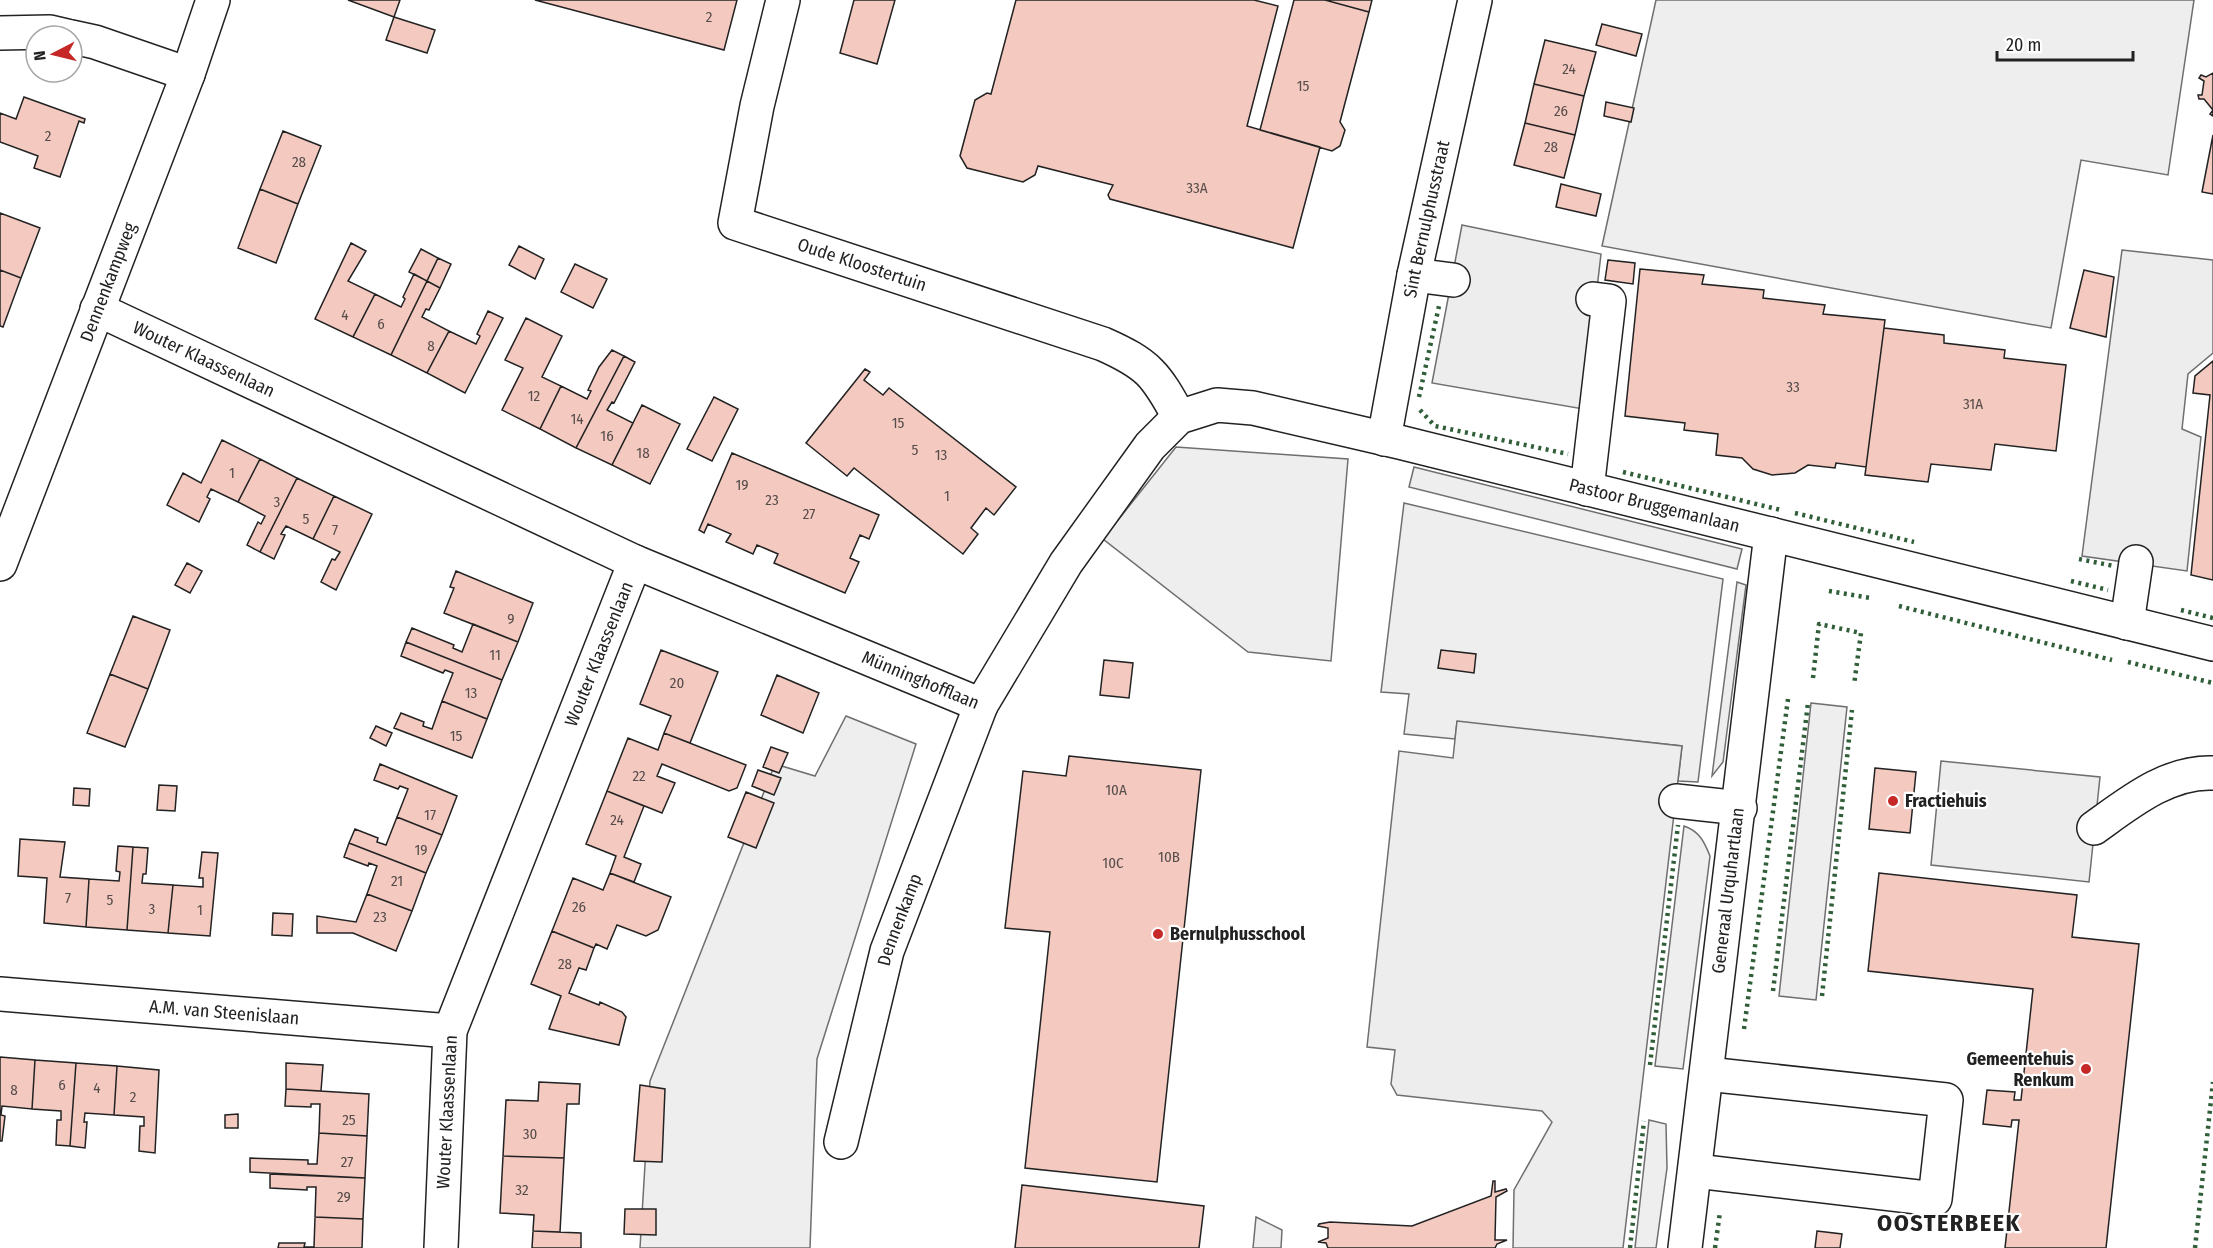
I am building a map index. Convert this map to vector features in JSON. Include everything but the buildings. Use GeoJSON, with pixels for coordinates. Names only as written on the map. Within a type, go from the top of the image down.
{"type":"FeatureCollection","features":[{"type":"Feature","properties":{"kind":"street","name":"Dennenkampweg"},"geometry":{"type":"LineString","coordinates":[[0,564],[188,74],[213,0]]}},
{"type":"Feature","properties":{"kind":"street","name":"Oude Kloostertuin"},"geometry":{"type":"LineString","coordinates":[[783,0],[757,106],[735,223],[1103,344],[1136,358],[1159,380],[1179,417]]}},
{"type":"Feature","properties":{"kind":"street","name":"Sint Bernulphusstraat"},"geometry":{"type":"LineString","coordinates":[[1384,439],[1414,275],[1475,0]]}},
{"type":"Feature","properties":{"kind":"street"},"geometry":{"type":"LineString","coordinates":[[0,33],[24,33]]}},
{"type":"Feature","properties":{"kind":"street"},"geometry":{"type":"LineString","coordinates":[[84,40],[188,74]]}},
{"type":"Feature","properties":{"kind":"street"},"geometry":{"type":"LineString","coordinates":[[1414,275],[1454,280]]}},
{"type":"Feature","properties":{"kind":"street"},"geometry":{"type":"LineString","coordinates":[[1587,489],[1609,301],[1593,298]]}},
{"type":"Feature","properties":{"kind":"street","name":"Wouter Klaassenlaan"},"geometry":{"type":"LineString","coordinates":[[96,309],[635,562],[450,1031],[441,1248]]}},
{"type":"Feature","properties":{"kind":"street","name":"Pastoor Bruggemanlaan"},"geometry":{"type":"LineString","coordinates":[[1179,417],[1216,405],[1253,408],[2213,644]]}},
{"type":"Feature","properties":{"kind":"street","name":"Münninghofflaan"},"geometry":{"type":"LineString","coordinates":[[635,562],[981,705],[1066,562],[1150,446],[1179,417]]}},
{"type":"Feature","properties":{"kind":"street","name":"Generaal Urquhartlaan"},"geometry":{"type":"LineString","coordinates":[[1685,1248],[1740,808],[1771,534]]}},
{"type":"Feature","properties":{"kind":"street"},"geometry":{"type":"LineString","coordinates":[[2127,623],[2136,562]]}},
{"type":"Feature","properties":{"kind":"street","name":"Dennenkamp"},"geometry":{"type":"LineString","coordinates":[[841,1142],[887,951],[981,705]]}},
{"type":"Feature","properties":{"kind":"street"},"geometry":{"type":"LineString","coordinates":[[2094,828],[2144,792],[2196,772],[2213,773]]}},
{"type":"Feature","properties":{"kind":"street"},"geometry":{"type":"LineString","coordinates":[[1676,801],[1740,808]]}},
{"type":"Feature","properties":{"kind":"street","name":"A.M. van Steenislaan"},"geometry":{"type":"LineString","coordinates":[[0,994],[450,1031]]}},
{"type":"Feature","properties":{"kind":"street"},"geometry":{"type":"LineString","coordinates":[[1695,1171],[1935,1199],[1946,1100],[1707,1074]]}},
{"type":"Feature","properties":{"kind":"shaded area"},"geometry":{"type":"Polygon","coordinates":[[[1656,0],[2194,0],[2168,175],[2081,160],[2051,328],[1602,246],[1656,0]]]}},
{"type":"Feature","properties":{"kind":"shaded area"},"geometry":{"type":"Polygon","coordinates":[[[1462,225],[1601,254],[1583,409],[1432,383],[1462,225]]]}},
{"type":"Feature","properties":{"kind":"shaded area"},"geometry":{"type":"Polygon","coordinates":[[[2122,250],[2213,260],[2213,353],[2188,374],[2182,429],[2201,437],[2187,571],[2082,556],[2122,250]]]}},
{"type":"Feature","properties":{"kind":"shaded area"},"geometry":{"type":"Polygon","coordinates":[[[1176,447],[1348,459],[1331,661],[1248,652],[1103,539],[1176,447]]]}},
{"type":"Feature","properties":{"kind":"shaded area"},"geometry":{"type":"Polygon","coordinates":[[[1414,467],[1742,549],[1737,569],[1409,487],[1414,467]]]}},
{"type":"Feature","properties":{"kind":"shaded area"},"geometry":{"type":"Polygon","coordinates":[[[1404,503],[1723,579],[1698,782],[1678,781],[1682,746],[1457,722],[1455,739],[1404,734],[1409,694],[1381,692],[1404,503]]]}},
{"type":"Feature","properties":{"kind":"shaded area"},"geometry":{"type":"Polygon","coordinates":[[[1737,582],[1746,585],[1723,762],[1712,776],[1737,582]]]}},
{"type":"Feature","properties":{"kind":"shaded area"},"geometry":{"type":"Polygon","coordinates":[[[1811,703],[1847,707],[1816,1000],[1779,996],[1811,703]]]}},
{"type":"Feature","properties":{"kind":"shaded area"},"geometry":{"type":"Polygon","coordinates":[[[846,716],[916,744],[817,1059],[810,1248],[640,1248],[650,1081],[775,764],[815,776],[846,716]]]}},
{"type":"Feature","properties":{"kind":"shaded area"},"geometry":{"type":"Polygon","coordinates":[[[1457,721],[1682,746],[1623,1248],[1513,1248],[1514,1190],[1552,1122],[1542,1111],[1397,1095],[1391,1084],[1395,1050],[1367,1047],[1399,751],[1453,758],[1457,721]]]}},
{"type":"Feature","properties":{"kind":"shaded area"},"geometry":{"type":"Polygon","coordinates":[[[1941,761],[2100,777],[2089,882],[1931,865],[1941,761]]]}},
{"type":"Feature","properties":{"kind":"shaded area"},"geometry":{"type":"Polygon","coordinates":[[[1684,826],[1700,837],[1710,856],[1683,1069],[1655,1066],[1684,826]]]}},
{"type":"Feature","properties":{"kind":"shaded area"},"geometry":{"type":"Polygon","coordinates":[[[1649,1120],[1666,1124],[1667,1168],[1656,1248],[1635,1248],[1649,1120]]]}},
{"type":"Feature","properties":{"kind":"shaded area"},"geometry":{"type":"Polygon","coordinates":[[[1256,1217],[1282,1230],[1281,1248],[1253,1248],[1256,1217]]]}},
{"type":"Feature","properties":{"kind":"hedge"},"geometry":{"type":"LineString","coordinates":[[1419,397],[1439,306]]}},
{"type":"Feature","properties":{"kind":"hedge"},"geometry":{"type":"LineString","coordinates":[[1420,410],[1435,426],[1568,454]]}},
{"type":"Feature","properties":{"kind":"hedge"},"geometry":{"type":"LineString","coordinates":[[1623,472],[1781,510]]}},
{"type":"Feature","properties":{"kind":"hedge"},"geometry":{"type":"LineString","coordinates":[[1795,513],[1914,542]]}},
{"type":"Feature","properties":{"kind":"hedge"},"geometry":{"type":"LineString","coordinates":[[2079,559],[2114,566]]}},
{"type":"Feature","properties":{"kind":"hedge"},"geometry":{"type":"LineString","coordinates":[[2071,581],[2108,590]]}},
{"type":"Feature","properties":{"kind":"hedge"},"geometry":{"type":"LineString","coordinates":[[1829,591],[1871,598]]}},
{"type":"Feature","properties":{"kind":"hedge"},"geometry":{"type":"LineString","coordinates":[[1899,606],[2112,660]]}},
{"type":"Feature","properties":{"kind":"hedge"},"geometry":{"type":"LineString","coordinates":[[2181,610],[2213,618]]}},
{"type":"Feature","properties":{"kind":"hedge"},"geometry":{"type":"LineString","coordinates":[[1813,678],[1819,624],[1861,633],[1854,685]]}},
{"type":"Feature","properties":{"kind":"hedge"},"geometry":{"type":"LineString","coordinates":[[2128,662],[2213,683]]}},
{"type":"Feature","properties":{"kind":"hedge"},"geometry":{"type":"LineString","coordinates":[[1744,1029],[1788,699]]}},
{"type":"Feature","properties":{"kind":"hedge"},"geometry":{"type":"LineString","coordinates":[[1773,991],[1808,703]]}},
{"type":"Feature","properties":{"kind":"hedge"},"geometry":{"type":"LineString","coordinates":[[1822,996],[1852,710]]}},
{"type":"Feature","properties":{"kind":"hedge"},"geometry":{"type":"LineString","coordinates":[[1650,1065],[1678,825]]}},
{"type":"Feature","properties":{"kind":"hedge"},"geometry":{"type":"LineString","coordinates":[[2195,1248],[2213,1082]]}},
{"type":"Feature","properties":{"kind":"hedge"},"geometry":{"type":"LineString","coordinates":[[1630,1248],[1644,1121]]}},
{"type":"Feature","properties":{"kind":"hedge"},"geometry":{"type":"LineString","coordinates":[[1715,1248],[1720,1212]]}},
{"type":"Feature","properties":{"kind":"place","name":"Fractiehuis"},"geometry":{"type":"Point","coordinates":[1893,801]}},
{"type":"Feature","properties":{"kind":"place","name":"Bernulphusschool"},"geometry":{"type":"Point","coordinates":[1158,934]}},
{"type":"Feature","properties":{"kind":"place","name":"Gemeentehuis Renkum"},"geometry":{"type":"Point","coordinates":[2086,1069]}},
{"type":"Feature","properties":{"kind":"district","name":"OOSTERBEEK"},"geometry":{"type":"Point","coordinates":[1949,1223]}}]}
